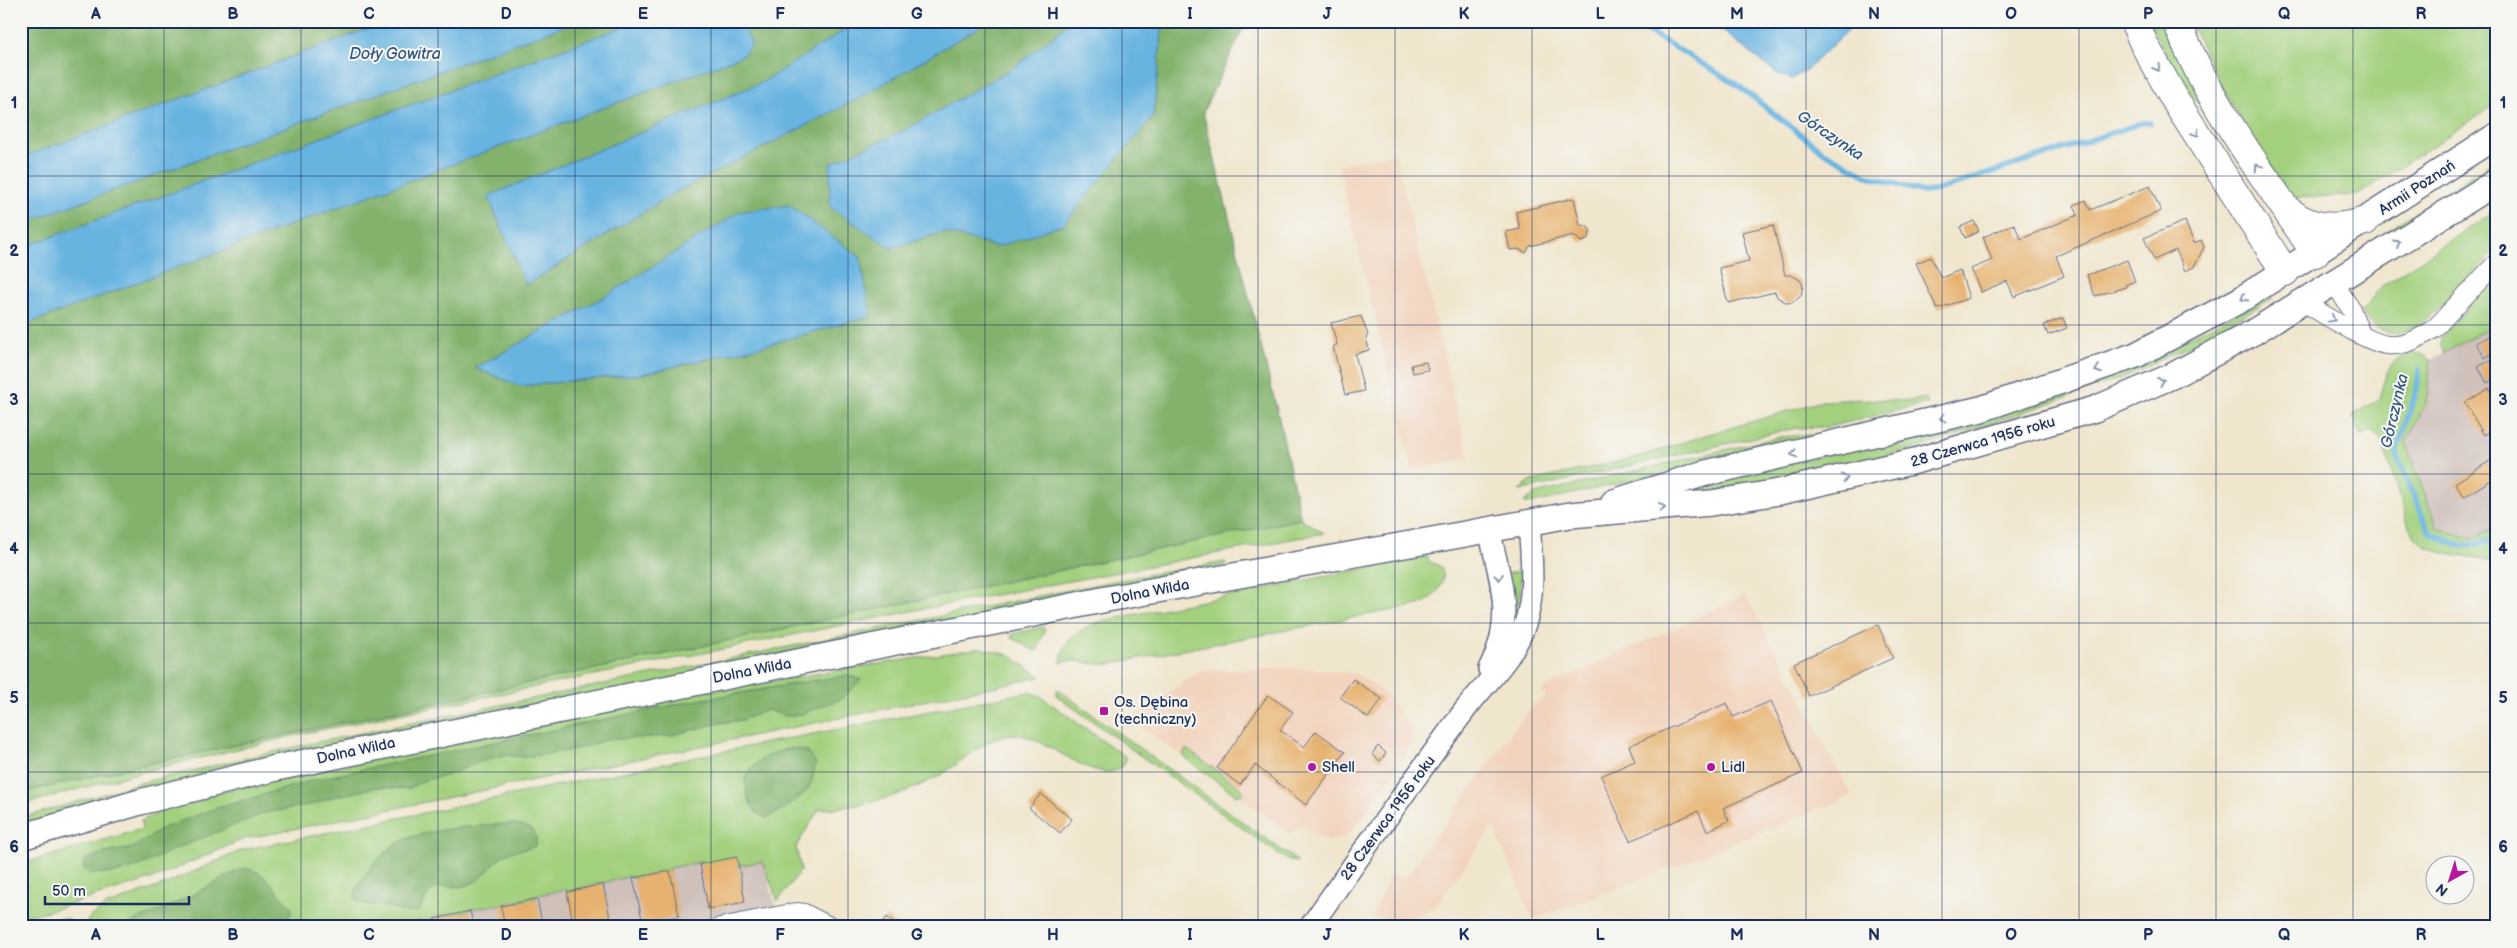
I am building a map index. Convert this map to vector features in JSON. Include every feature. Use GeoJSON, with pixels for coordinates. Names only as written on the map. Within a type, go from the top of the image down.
{"type":"FeatureCollection","features":[{"type":"Feature","properties":{"kind":"highway"},"geometry":{"type":"LineString","coordinates":[[2134,21],[2144,44],[2178,105],[2285,272]]}},
{"type":"Feature","properties":{"kind":"highway"},"geometry":{"type":"LineString","coordinates":[[2178,21],[2195,64],[2222,112],[2315,253]]}},
{"type":"Feature","properties":{"kind":"highway"},"geometry":{"type":"LineString","coordinates":[[2286,208],[2297,217],[2316,226],[2333,228],[2365,221]]}},
{"type":"Feature","properties":{"kind":"main road","name":"Armii Poznań"},"geometry":{"type":"LineString","coordinates":[[2338,239],[2496,136]]}},
{"type":"Feature","properties":{"kind":"main road","name":"28 Czerwca 1956 roku"},"geometry":{"type":"LineString","coordinates":[[1490,529],[1579,514],[1711,503],[1779,492],[1915,461],[2062,420],[2127,396],[2172,376],[2226,348],[2304,302],[2496,182]]}},
{"type":"Feature","properties":{"kind":"main road","name":"28 Czerwca 1956 roku"},"geometry":{"type":"LineString","coordinates":[[1579,514],[1702,474],[1981,409],[2101,369],[2136,355],[2189,329],[2338,239]]}},
{"type":"Feature","properties":{"kind":"main road"},"geometry":{"type":"LineString","coordinates":[[2315,253],[2334,283]]}},
{"type":"Feature","properties":{"kind":"main road"},"geometry":{"type":"LineString","coordinates":[[2285,272],[2304,302]]}},
{"type":"Feature","properties":{"kind":"main road","name":"Dolna Wilda"},"geometry":{"type":"LineString","coordinates":[[21,838],[192,788],[294,764],[1108,599],[1490,529]]}},
{"type":"Feature","properties":{"kind":"street"},"geometry":{"type":"LineString","coordinates":[[2304,302],[2361,334],[2386,345],[2404,343],[2422,337],[2445,317],[2496,263]]}},
{"type":"Feature","properties":{"kind":"street"},"geometry":{"type":"LineString","coordinates":[[2334,283],[2351,309],[2361,334]]}},
{"type":"Feature","properties":{"kind":"street","name":"28 Czerwca 1956 roku"},"geometry":{"type":"LineString","coordinates":[[1310,927],[1466,709],[1508,659],[1526,622],[1532,561],[1528,522]]}},
{"type":"Feature","properties":{"kind":"street","name":"28 Czerwca 1956 roku"},"geometry":{"type":"LineString","coordinates":[[1466,709],[1492,664],[1502,640],[1505,624],[1490,529]]}},
{"type":"Feature","properties":{"kind":"street"},"geometry":{"type":"LineString","coordinates":[[720,927],[797,912],[804,913],[831,927]]}},
{"type":"Feature","properties":{"kind":"shaded area"},"geometry":{"type":"Polygon","coordinates":[[[1395,153],[1469,459],[1412,469],[1338,165],[1395,153]]]}},
{"type":"Feature","properties":{"kind":"shaded area"},"geometry":{"type":"Polygon","coordinates":[[[2496,324],[2496,526],[2473,539],[2437,528],[2406,442],[2426,403],[2431,360],[2496,324]]]}},
{"type":"Feature","properties":{"kind":"shaded area"},"geometry":{"type":"Polygon","coordinates":[[[1746,595],[1852,796],[1676,866],[1533,919],[1493,826],[1441,899],[1432,908],[1402,921],[1372,918],[1389,876],[1406,877],[1517,725],[1534,704],[1545,697],[1542,689],[1746,595]]]}},
{"type":"Feature","properties":{"kind":"shaded area"},"geometry":{"type":"Polygon","coordinates":[[[1267,668],[1320,669],[1357,674],[1385,693],[1411,728],[1413,741],[1404,758],[1352,831],[1343,838],[1331,841],[1322,839],[1301,826],[1290,833],[1122,714],[1131,717],[1158,702],[1184,681],[1202,671],[1267,668]]]}},
{"type":"Feature","properties":{"kind":"shaded area"},"geometry":{"type":"Polygon","coordinates":[[[762,860],[777,909],[677,927],[394,927],[469,911],[469,909],[535,899],[534,896],[566,889],[567,892],[633,876],[633,878],[669,871],[668,868],[701,861],[701,864],[739,866],[762,860]]]}},
{"type":"Feature","properties":{"kind":"green space"},"geometry":{"type":"Polygon","coordinates":[[[21,21],[389,21],[21,158],[21,21]]]}},
{"type":"Feature","properties":{"kind":"green space"},"geometry":{"type":"Polygon","coordinates":[[[578,21],[639,21],[21,248],[21,224],[578,21]]]}},
{"type":"Feature","properties":{"kind":"green space"},"geometry":{"type":"Polygon","coordinates":[[[739,21],[859,21],[763,82],[488,196],[526,285],[671,195],[867,94],[989,21],[1072,21],[1016,66],[907,129],[830,164],[890,248],[944,232],[997,247],[1153,116],[1163,21],[1247,21],[1203,112],[1278,414],[1301,519],[138,766],[21,793],[21,326],[742,56],[752,44],[739,21]],[[609,294],[475,368],[520,386],[642,374],[755,348],[871,316],[609,294]]]}},
{"type":"Feature","properties":{"kind":"green space"},"geometry":{"type":"Polygon","coordinates":[[[2149,21],[2170,21],[2216,129],[2174,69],[2149,21]]]}},
{"type":"Feature","properties":{"kind":"green space"},"geometry":{"type":"Polygon","coordinates":[[[2189,21],[2496,21],[2496,104],[2358,195],[2290,198],[2232,106],[2189,21]]]}},
{"type":"Feature","properties":{"kind":"green space"},"geometry":{"type":"Polygon","coordinates":[[[2496,159],[2496,163],[2387,236],[2384,233],[2496,159]]]}},
{"type":"Feature","properties":{"kind":"green space"},"geometry":{"type":"Polygon","coordinates":[[[2496,210],[2496,250],[2445,303],[2423,322],[2411,329],[2398,332],[2386,331],[2373,325],[2361,312],[2382,286],[2496,210]]]}},
{"type":"Feature","properties":{"kind":"green space"},"geometry":{"type":"Polygon","coordinates":[[[2496,275],[2496,324],[2444,353],[2440,344],[2441,338],[2496,275]]]}},
{"type":"Feature","properties":{"kind":"green space"},"geometry":{"type":"Polygon","coordinates":[[[2272,295],[2273,298],[2197,342],[2122,378],[1925,446],[1790,479],[1652,502],[1651,497],[2013,410],[2114,375],[2272,295]]]}},
{"type":"Feature","properties":{"kind":"green space"},"geometry":{"type":"Polygon","coordinates":[[[2414,353],[2424,355],[2431,360],[2426,403],[2406,442],[2437,528],[2473,539],[2496,526],[2496,561],[2439,552],[2425,546],[2414,537],[2408,524],[2381,439],[2373,432],[2361,435],[2353,415],[2379,399],[2386,376],[2393,363],[2398,358],[2414,353]]]}},
{"type":"Feature","properties":{"kind":"green space"},"geometry":{"type":"Polygon","coordinates":[[[1926,398],[1928,403],[1828,427],[1796,428],[1519,491],[1528,482],[1641,456],[1822,401],[1859,399],[1909,401],[1926,398]]]}},
{"type":"Feature","properties":{"kind":"green space"},"geometry":{"type":"Polygon","coordinates":[[[1826,436],[1529,504],[1524,502],[1535,494],[1780,437],[1826,436]]]}},
{"type":"Feature","properties":{"kind":"green space"},"geometry":{"type":"Polygon","coordinates":[[[1301,519],[1324,533],[922,609],[301,734],[141,772],[21,805],[21,793],[138,766],[1301,519]]]}},
{"type":"Feature","properties":{"kind":"green space"},"geometry":{"type":"Polygon","coordinates":[[[1427,556],[1429,561],[1441,567],[1443,579],[1434,595],[1419,605],[1109,664],[1070,661],[1061,663],[1065,647],[1074,635],[1102,621],[1427,556]]]}},
{"type":"Feature","properties":{"kind":"green space"},"geometry":{"type":"Polygon","coordinates":[[[1225,562],[1226,565],[21,826],[21,818],[144,782],[303,745],[1124,579],[1225,562]]]}},
{"type":"Feature","properties":{"kind":"green space"},"geometry":{"type":"Polygon","coordinates":[[[1521,571],[1520,601],[1514,606],[1505,574],[1521,571]]]}},
{"type":"Feature","properties":{"kind":"green space"},"geometry":{"type":"Polygon","coordinates":[[[1043,627],[1045,629],[1038,649],[1035,651],[1011,637],[1013,634],[1043,627]]]}},
{"type":"Feature","properties":{"kind":"green space"},"geometry":{"type":"Polygon","coordinates":[[[980,648],[1009,655],[1041,677],[244,839],[157,877],[52,910],[21,917],[21,868],[28,862],[142,829],[141,821],[181,802],[233,789],[696,693],[980,648]]]}},
{"type":"Feature","properties":{"kind":"green space"},"geometry":{"type":"Polygon","coordinates":[[[847,675],[861,680],[843,698],[799,715],[785,716],[767,710],[743,720],[719,723],[669,736],[605,740],[573,750],[526,757],[505,755],[488,759],[445,776],[425,780],[408,789],[378,787],[332,797],[315,804],[264,813],[180,847],[137,867],[115,873],[91,874],[83,868],[85,860],[104,853],[133,848],[163,828],[214,809],[317,779],[692,701],[847,675]]]}},
{"type":"Feature","properties":{"kind":"green space"},"geometry":{"type":"Polygon","coordinates":[[[1057,689],[1297,862],[1287,860],[1057,696],[1057,689]]]}},
{"type":"Feature","properties":{"kind":"green space"},"geometry":{"type":"Polygon","coordinates":[[[1028,692],[1040,696],[1127,758],[1118,769],[1107,772],[1092,769],[1076,762],[1028,737],[1014,734],[1004,735],[983,745],[944,773],[908,791],[864,804],[819,809],[796,847],[801,870],[778,901],[762,861],[738,866],[701,864],[701,862],[669,868],[669,871],[633,878],[632,876],[567,892],[566,889],[535,896],[535,899],[470,909],[469,911],[394,927],[83,927],[90,917],[105,906],[161,886],[242,850],[735,749],[1028,692]]]}},
{"type":"Feature","properties":{"kind":"green space"},"geometry":{"type":"Polygon","coordinates":[[[793,748],[807,751],[816,763],[813,778],[804,793],[785,808],[767,818],[756,812],[752,807],[746,789],[745,777],[754,765],[766,757],[779,751],[793,748]]]}},
{"type":"Feature","properties":{"kind":"green space"},"geometry":{"type":"Polygon","coordinates":[[[1185,750],[1188,750],[1242,789],[1243,794],[1236,795],[1186,759],[1183,754],[1185,750]]]}},
{"type":"Feature","properties":{"kind":"green space"},"geometry":{"type":"Polygon","coordinates":[[[512,824],[522,825],[531,829],[536,836],[535,846],[506,854],[482,877],[468,885],[438,887],[426,898],[419,911],[403,911],[376,904],[363,903],[355,899],[358,885],[362,878],[386,852],[402,840],[446,829],[512,824]]]}},
{"type":"Feature","properties":{"kind":"green space"},"geometry":{"type":"Polygon","coordinates":[[[243,868],[256,872],[270,883],[290,906],[292,910],[290,916],[268,927],[125,927],[135,920],[153,914],[243,868]]]}},
{"type":"Feature","properties":{"kind":"green space"},"geometry":{"type":"Polygon","coordinates":[[[59,918],[69,919],[81,927],[28,927],[59,918]]]}},
{"type":"Feature","properties":{"kind":"water","name":"Doły Gowitra"},"geometry":{"type":"Polygon","coordinates":[[[389,21],[578,21],[21,224],[21,158],[389,21]]]}},
{"type":"Feature","properties":{"kind":"water","name":"Doły Gowitra"},"geometry":{"type":"Polygon","coordinates":[[[639,21],[739,21],[752,44],[742,56],[21,326],[21,248],[639,21]]]}},
{"type":"Feature","properties":{"kind":"water"},"geometry":{"type":"Polygon","coordinates":[[[859,21],[989,21],[867,94],[671,195],[526,285],[488,196],[763,82],[859,21]]]}},
{"type":"Feature","properties":{"kind":"water"},"geometry":{"type":"Polygon","coordinates":[[[1072,21],[1163,21],[1153,116],[1064,224],[997,247],[944,232],[891,248],[830,207],[830,164],[907,129],[1016,66],[1072,21]]]}},
{"type":"Feature","properties":{"kind":"water"},"geometry":{"type":"Polygon","coordinates":[[[1710,21],[1858,21],[1806,70],[1792,79],[1779,75],[1710,21]]]}},
{"type":"Feature","properties":{"kind":"water"},"geometry":{"type":"Polygon","coordinates":[[[789,205],[860,257],[871,316],[755,348],[642,374],[520,386],[475,368],[609,294],[739,212],[789,205]]]}},
{"type":"Feature","properties":{"kind":"building"},"geometry":{"type":"Polygon","coordinates":[[[2150,186],[2161,211],[2056,256],[2064,276],[2014,297],[2007,281],[1981,292],[1971,269],[1992,260],[1983,237],[2014,224],[2021,239],[2078,215],[2074,205],[2086,200],[2090,210],[2150,186]]]}},
{"type":"Feature","properties":{"kind":"building"},"geometry":{"type":"Polygon","coordinates":[[[1574,198],[1580,225],[1587,226],[1591,231],[1587,240],[1581,242],[1574,235],[1530,246],[1526,253],[1518,249],[1510,250],[1506,232],[1520,229],[1516,212],[1574,198]]]}},
{"type":"Feature","properties":{"kind":"building"},"geometry":{"type":"Polygon","coordinates":[[[1974,221],[1979,231],[1965,238],[1960,227],[1974,221]]]}},
{"type":"Feature","properties":{"kind":"building"},"geometry":{"type":"Polygon","coordinates":[[[2185,221],[2194,243],[2201,240],[2204,247],[2194,267],[2185,271],[2176,250],[2154,260],[2144,238],[2185,221]]]}},
{"type":"Feature","properties":{"kind":"building"},"geometry":{"type":"Polygon","coordinates":[[[1773,225],[1785,275],[1791,275],[1800,280],[1803,285],[1801,296],[1793,302],[1787,303],[1777,297],[1775,292],[1728,303],[1719,268],[1749,261],[1742,232],[1773,225]]]}},
{"type":"Feature","properties":{"kind":"building"},"geometry":{"type":"Polygon","coordinates":[[[1931,257],[1941,278],[1960,270],[1969,298],[1937,309],[1916,263],[1931,257]]]}},
{"type":"Feature","properties":{"kind":"building"},"geometry":{"type":"Polygon","coordinates":[[[2127,260],[2135,281],[2125,285],[2126,287],[2095,296],[2087,275],[2127,260]]]}},
{"type":"Feature","properties":{"kind":"building"},"geometry":{"type":"Polygon","coordinates":[[[1361,316],[1368,335],[1366,338],[1369,350],[1355,354],[1364,391],[1345,395],[1333,346],[1337,345],[1331,323],[1361,316]]]}},
{"type":"Feature","properties":{"kind":"building"},"geometry":{"type":"Polygon","coordinates":[[[2063,318],[2067,328],[2048,335],[2044,325],[2063,318]]]}},
{"type":"Feature","properties":{"kind":"building"},"geometry":{"type":"Polygon","coordinates":[[[2492,334],[2496,340],[2496,351],[2485,358],[2476,343],[2492,334]]]}},
{"type":"Feature","properties":{"kind":"building"},"geometry":{"type":"Polygon","coordinates":[[[2496,357],[2496,378],[2487,383],[2478,367],[2496,357]]]}},
{"type":"Feature","properties":{"kind":"building"},"geometry":{"type":"Polygon","coordinates":[[[1426,362],[1428,370],[1413,373],[1411,365],[1426,362]]]}},
{"type":"Feature","properties":{"kind":"building"},"geometry":{"type":"Polygon","coordinates":[[[2489,388],[2496,399],[2496,428],[2484,435],[2465,403],[2489,388]]]}},
{"type":"Feature","properties":{"kind":"building"},"geometry":{"type":"Polygon","coordinates":[[[2496,457],[2496,477],[2464,497],[2455,483],[2496,457]]]}},
{"type":"Feature","properties":{"kind":"building"},"geometry":{"type":"Polygon","coordinates":[[[1878,625],[1893,658],[1809,696],[1794,663],[1878,625]]]}},
{"type":"Feature","properties":{"kind":"building"},"geometry":{"type":"Polygon","coordinates":[[[1353,679],[1382,699],[1368,718],[1340,697],[1353,679]]]}},
{"type":"Feature","properties":{"kind":"building"},"geometry":{"type":"Polygon","coordinates":[[[1268,695],[1293,712],[1280,730],[1304,747],[1316,731],[1345,752],[1306,805],[1255,765],[1240,785],[1217,768],[1268,695]]]}},
{"type":"Feature","properties":{"kind":"building","name":"Lidl"},"geometry":{"type":"Polygon","coordinates":[[[1771,701],[1803,773],[1723,808],[1729,821],[1707,831],[1698,811],[1630,841],[1601,776],[1635,761],[1629,746],[1727,703],[1733,717],[1771,701]]]}},
{"type":"Feature","properties":{"kind":"building"},"geometry":{"type":"Polygon","coordinates":[[[1378,746],[1386,753],[1380,761],[1372,754],[1378,746]]]}},
{"type":"Feature","properties":{"kind":"building"},"geometry":{"type":"Polygon","coordinates":[[[1041,794],[1072,819],[1060,833],[1029,808],[1041,794]]]}},
{"type":"Feature","properties":{"kind":"building"},"geometry":{"type":"Polygon","coordinates":[[[737,857],[745,902],[708,909],[700,864],[737,857]]]}},
{"type":"Feature","properties":{"kind":"building"},"geometry":{"type":"Polygon","coordinates":[[[670,871],[679,916],[643,923],[633,878],[670,871]]]}},
{"type":"Feature","properties":{"kind":"building"},"geometry":{"type":"Polygon","coordinates":[[[603,884],[612,927],[574,927],[567,892],[603,884]]]}},
{"type":"Feature","properties":{"kind":"building"},"geometry":{"type":"Polygon","coordinates":[[[537,899],[543,927],[505,927],[501,906],[537,899]]]}},
{"type":"Feature","properties":{"kind":"building"},"geometry":{"type":"Polygon","coordinates":[[[470,911],[474,927],[435,927],[434,919],[470,911]]]}},
{"type":"Feature","properties":{"kind":"building"},"geometry":{"type":"Polygon","coordinates":[[[887,917],[900,927],[879,927],[887,917]]]}},
{"type":"Feature","properties":{"kind":"waterway","name":"Górczynka"},"geometry":{"type":"LineString","coordinates":[[1631,21],[1736,84],[1822,151],[1865,175],[1923,192],[1935,191],[2142,123],[2149,123]]}},
{"type":"Feature","properties":{"kind":"waterway","name":"Górczynka"},"geometry":{"type":"LineString","coordinates":[[2419,370],[2417,389],[2397,449],[2398,459],[2430,533],[2451,542],[2468,546],[2479,544],[2489,539],[2496,539]]}},
{"type":"Feature","properties":{"kind":"place","name":"Os. Dębina (techniczny)"},"geometry":{"type":"Point","coordinates":[1104,711]}},
{"type":"Feature","properties":{"kind":"place","name":"Shell"},"geometry":{"type":"Point","coordinates":[1312,767]}},
{"type":"Feature","properties":{"kind":"place","name":"Lidl"},"geometry":{"type":"Point","coordinates":[1711,767]}}]}
